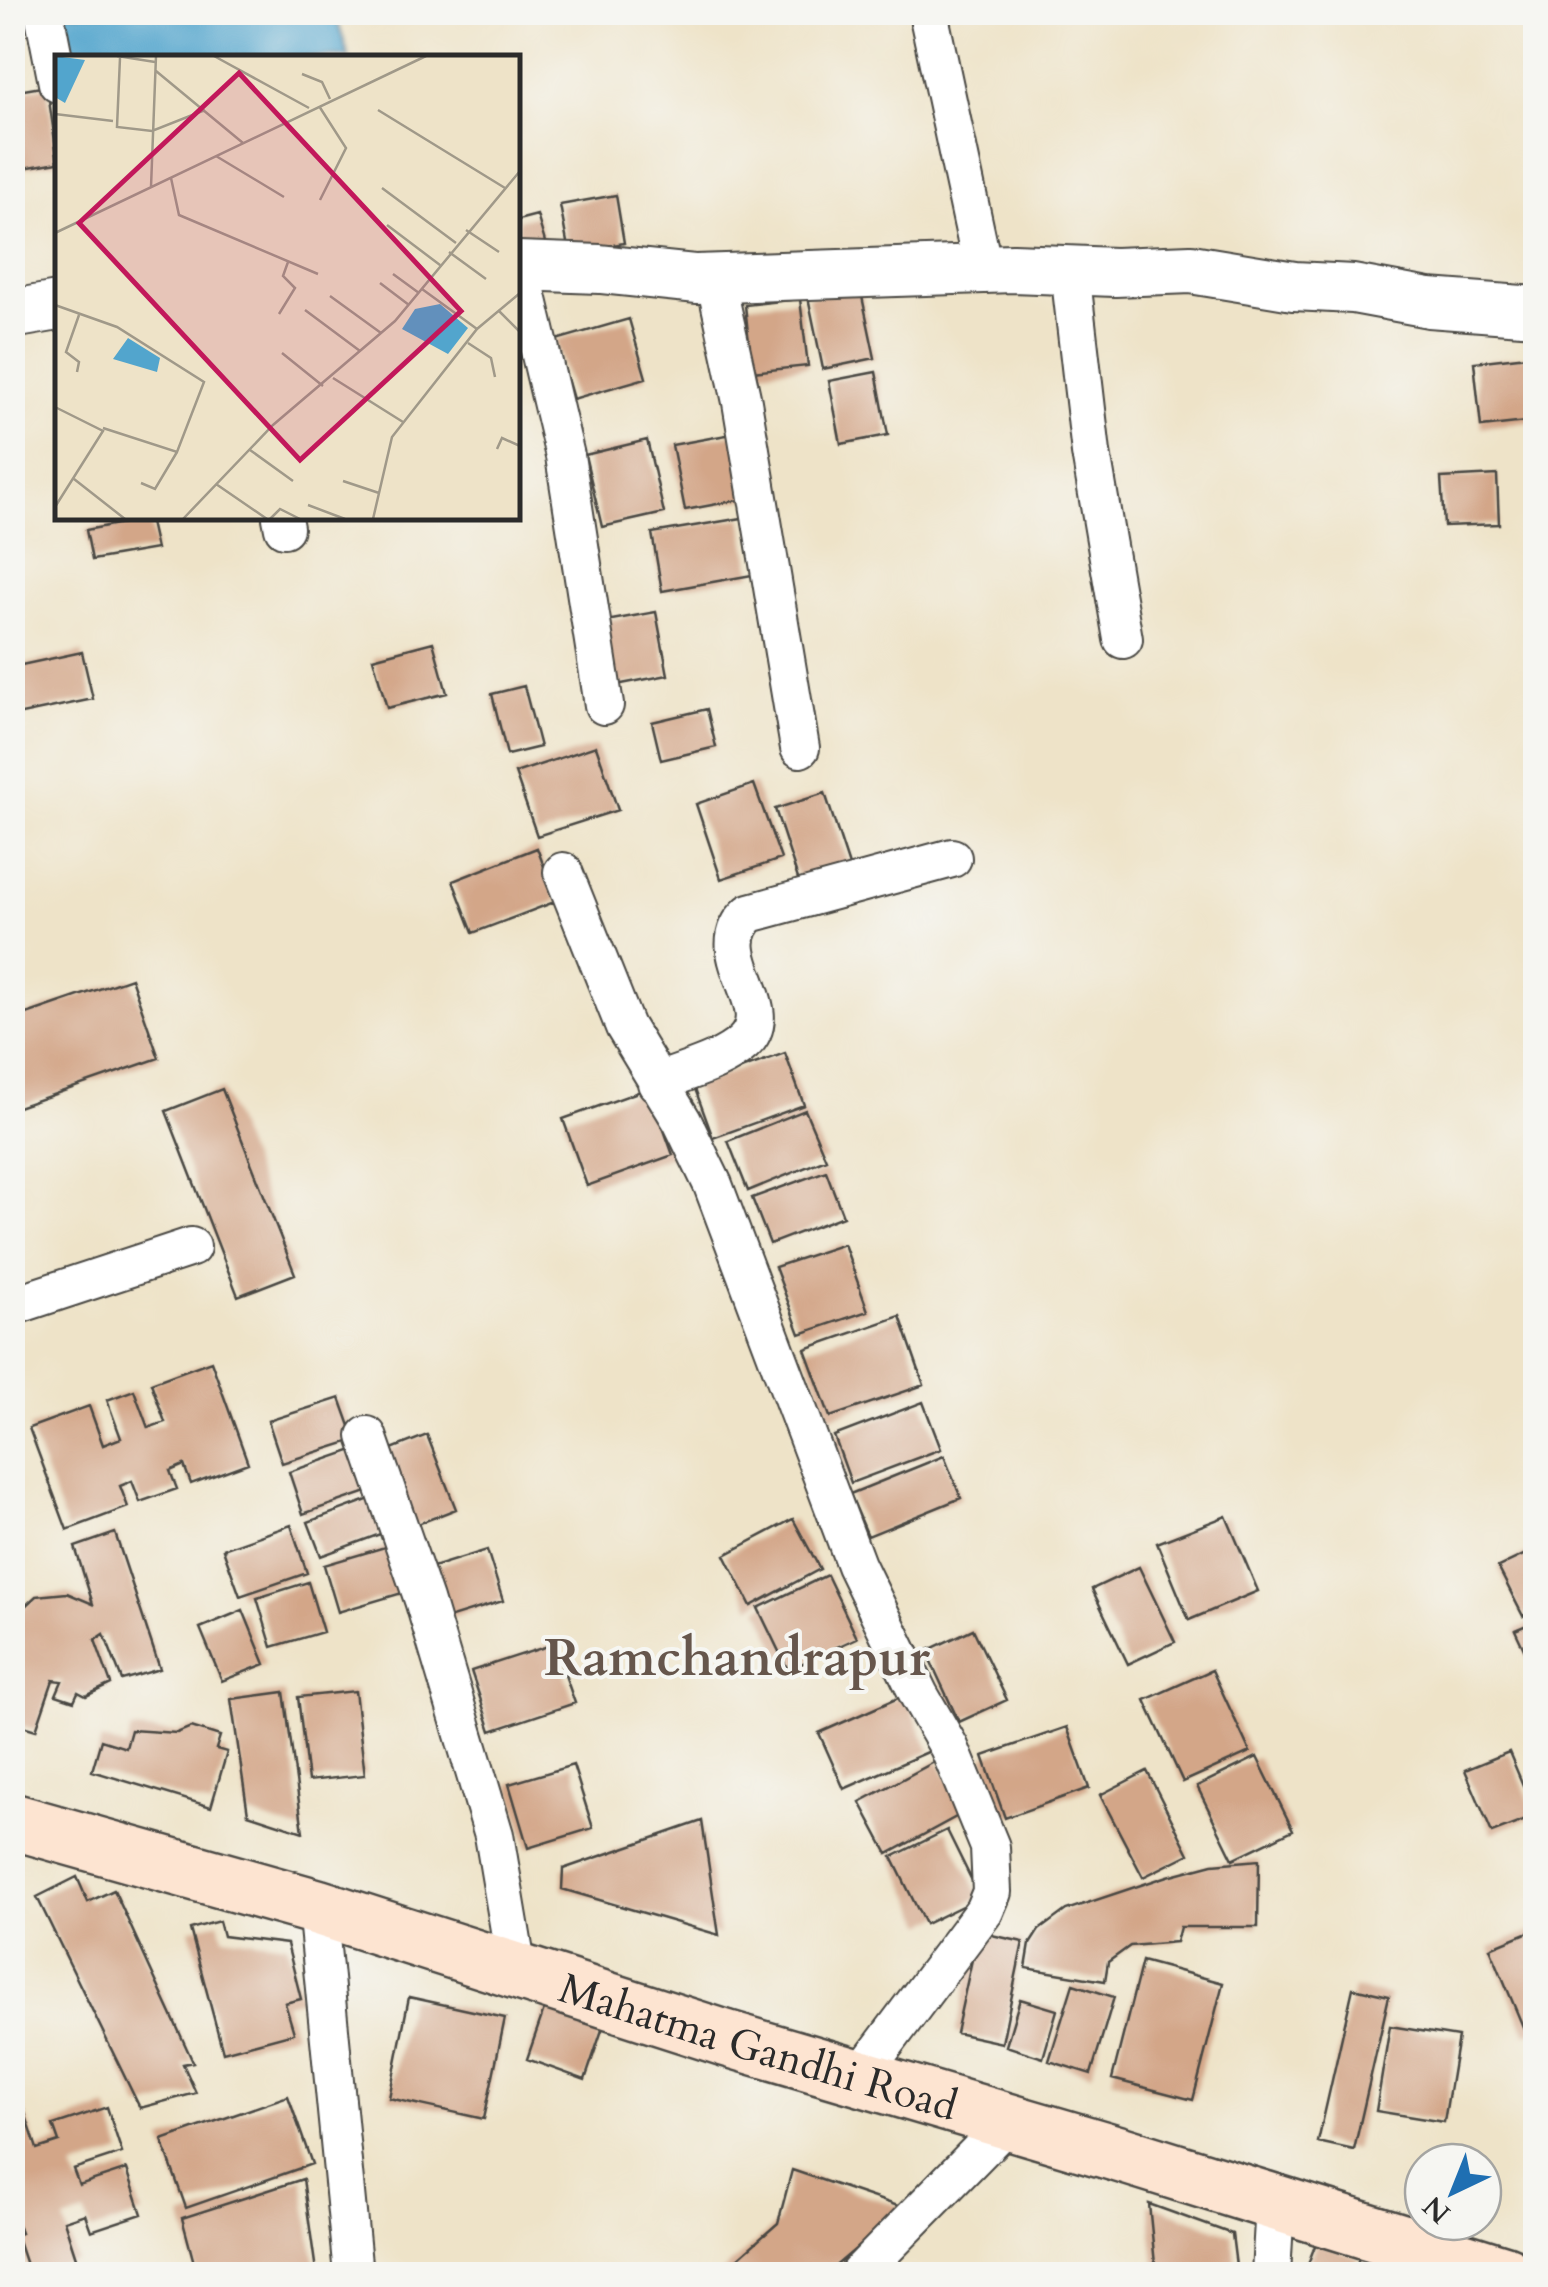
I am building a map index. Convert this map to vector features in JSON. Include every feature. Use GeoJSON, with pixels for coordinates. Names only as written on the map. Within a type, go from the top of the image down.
{"type":"FeatureCollection","features":[{"type":"Feature","properties":{"kind":"main road","name":"Mahatma Gandhi Road"},"geometry":{"type":"LineString","coordinates":[[12,1821],[317,1906],[859,2078],[1506,2274]]}},
{"type":"Feature","properties":{"kind":"street"},"geometry":{"type":"LineString","coordinates":[[44,12],[55,68]]}},
{"type":"Feature","properties":{"kind":"street"},"geometry":{"type":"LineString","coordinates":[[928,12],[982,270]]}},
{"type":"Feature","properties":{"kind":"street"},"geometry":{"type":"LineString","coordinates":[[520,266],[715,278],[982,270],[1191,270],[1294,286],[1353,288],[1429,304],[1536,311]]}},
{"type":"Feature","properties":{"kind":"street"},"geometry":{"type":"LineString","coordinates":[[520,270],[565,456],[604,705]]}},
{"type":"Feature","properties":{"kind":"street"},"geometry":{"type":"LineString","coordinates":[[1070,271],[1090,452],[1123,639]]}},
{"type":"Feature","properties":{"kind":"street"},"geometry":{"type":"LineString","coordinates":[[715,278],[742,402],[800,748]]}},
{"type":"Feature","properties":{"kind":"street"},"geometry":{"type":"LineString","coordinates":[[12,314],[55,307]]}},
{"type":"Feature","properties":{"kind":"street"},"geometry":{"type":"LineString","coordinates":[[657,1082],[725,1055],[752,1033],[756,1018],[734,941],[737,925],[750,913],[952,858]]}},
{"type":"Feature","properties":{"kind":"street"},"geometry":{"type":"LineString","coordinates":[[562,872],[624,1028],[682,1121],[713,1184],[856,1565],[948,1748],[990,1847],[992,1892],[984,1911],[859,2078]]}},
{"type":"Feature","properties":{"kind":"street"},"geometry":{"type":"LineString","coordinates":[[12,1306],[191,1247]]}},
{"type":"Feature","properties":{"kind":"street"},"geometry":{"type":"LineString","coordinates":[[367,1436],[424,1600],[494,1836],[517,1971]]}},
{"type":"Feature","properties":{"kind":"street"},"geometry":{"type":"LineString","coordinates":[[317,1906],[361,2271]]}},
{"type":"Feature","properties":{"kind":"street"},"geometry":{"type":"LineString","coordinates":[[859,2274],[1008,2122]]}},
{"type":"Feature","properties":{"kind":"street"},"geometry":{"type":"LineString","coordinates":[[1271,2274],[1276,2204]]}},
{"type":"Feature","properties":{"kind":"water"},"geometry":{"type":"Polygon","coordinates":[[[62,13],[335,13],[348,55],[68,55],[62,13]]]}},
{"type":"Feature","properties":{"kind":"building"},"geometry":{"type":"Polygon","coordinates":[[[47,86],[55,163],[12,170],[12,92],[47,86]]]}},
{"type":"Feature","properties":{"kind":"building"},"geometry":{"type":"Polygon","coordinates":[[[616,195],[624,243],[569,253],[560,205],[616,195]]]}},
{"type":"Feature","properties":{"kind":"building"},"geometry":{"type":"Polygon","coordinates":[[[537,215],[548,252],[520,259],[520,219],[537,215]]]}},
{"type":"Feature","properties":{"kind":"building"},"geometry":{"type":"Polygon","coordinates":[[[860,287],[875,358],[823,369],[808,297],[860,287]]]}},
{"type":"Feature","properties":{"kind":"building"},"geometry":{"type":"Polygon","coordinates":[[[800,299],[808,366],[752,372],[745,305],[800,299]]]}},
{"type":"Feature","properties":{"kind":"building"},"geometry":{"type":"Polygon","coordinates":[[[629,319],[646,378],[573,399],[556,340],[629,319]]]}},
{"type":"Feature","properties":{"kind":"building"},"geometry":{"type":"Polygon","coordinates":[[[1528,356],[1535,421],[1481,427],[1474,362],[1528,356]]]}},
{"type":"Feature","properties":{"kind":"building"},"geometry":{"type":"Polygon","coordinates":[[[876,372],[888,435],[841,444],[829,381],[876,372]]]}},
{"type":"Feature","properties":{"kind":"building"},"geometry":{"type":"Polygon","coordinates":[[[743,432],[755,497],[685,510],[672,445],[743,432]]]}},
{"type":"Feature","properties":{"kind":"building"},"geometry":{"type":"Polygon","coordinates":[[[647,440],[664,513],[602,527],[585,455],[647,440]]]}},
{"type":"Feature","properties":{"kind":"building"},"geometry":{"type":"Polygon","coordinates":[[[1497,475],[1499,524],[1444,526],[1441,478],[1497,475]]]}},
{"type":"Feature","properties":{"kind":"building"},"geometry":{"type":"Polygon","coordinates":[[[742,518],[752,575],[662,591],[652,533],[742,518]]]}},
{"type":"Feature","properties":{"kind":"building"},"geometry":{"type":"Polygon","coordinates":[[[149,520],[156,549],[92,560],[86,530],[149,520]]]}},
{"type":"Feature","properties":{"kind":"building"},"geometry":{"type":"Polygon","coordinates":[[[656,612],[668,675],[606,687],[595,623],[656,612]]]}},
{"type":"Feature","properties":{"kind":"building"},"geometry":{"type":"Polygon","coordinates":[[[433,642],[447,693],[387,708],[373,658],[433,642]]]}},
{"type":"Feature","properties":{"kind":"building"},"geometry":{"type":"Polygon","coordinates":[[[82,652],[93,699],[12,716],[12,667],[82,652]]]}},
{"type":"Feature","properties":{"kind":"building"},"geometry":{"type":"Polygon","coordinates":[[[524,686],[540,747],[507,755],[492,694],[524,686]]]}},
{"type":"Feature","properties":{"kind":"building"},"geometry":{"type":"Polygon","coordinates":[[[707,709],[716,747],[661,760],[652,722],[707,709]]]}},
{"type":"Feature","properties":{"kind":"building"},"geometry":{"type":"Polygon","coordinates":[[[596,746],[618,810],[537,836],[515,773],[596,746]]]}},
{"type":"Feature","properties":{"kind":"building"},"geometry":{"type":"Polygon","coordinates":[[[754,784],[781,859],[721,879],[696,804],[754,784]]]}},
{"type":"Feature","properties":{"kind":"building"},"geometry":{"type":"Polygon","coordinates":[[[825,793],[849,866],[799,882],[775,809],[825,793]]]}},
{"type":"Feature","properties":{"kind":"building"},"geometry":{"type":"Polygon","coordinates":[[[537,848],[557,901],[473,933],[453,881],[537,848]]]}},
{"type":"Feature","properties":{"kind":"building"},"geometry":{"type":"Polygon","coordinates":[[[131,978],[159,1058],[12,1109],[12,1019],[131,978]]]}},
{"type":"Feature","properties":{"kind":"building"},"geometry":{"type":"Polygon","coordinates":[[[785,1053],[804,1105],[713,1138],[694,1086],[785,1053]]]}},
{"type":"Feature","properties":{"kind":"building"},"geometry":{"type":"Polygon","coordinates":[[[649,1088],[673,1155],[587,1186],[563,1119],[649,1088]]]}},
{"type":"Feature","properties":{"kind":"building"},"geometry":{"type":"Polygon","coordinates":[[[222,1089],[295,1274],[238,1296],[166,1111],[222,1089]]]}},
{"type":"Feature","properties":{"kind":"building"},"geometry":{"type":"Polygon","coordinates":[[[805,1110],[826,1159],[748,1191],[728,1141],[805,1110]]]}},
{"type":"Feature","properties":{"kind":"building"},"geometry":{"type":"Polygon","coordinates":[[[826,1171],[843,1216],[770,1244],[752,1198],[826,1171]]]}},
{"type":"Feature","properties":{"kind":"building"},"geometry":{"type":"Polygon","coordinates":[[[844,1244],[868,1311],[800,1334],[775,1267],[844,1244]]]}},
{"type":"Feature","properties":{"kind":"building"},"geometry":{"type":"Polygon","coordinates":[[[900,1316],[924,1385],[830,1417],[805,1349],[900,1316]]]}},
{"type":"Feature","properties":{"kind":"building"},"geometry":{"type":"Polygon","coordinates":[[[211,1361],[248,1463],[191,1484],[184,1465],[170,1471],[177,1489],[140,1502],[132,1481],[120,1486],[128,1507],[67,1530],[29,1428],[89,1406],[103,1445],[121,1438],[107,1400],[134,1390],[148,1428],[165,1422],[151,1383],[211,1361]]]}},
{"type":"Feature","properties":{"kind":"building"},"geometry":{"type":"Polygon","coordinates":[[[340,1398],[355,1440],[282,1463],[268,1421],[340,1398]]]}},
{"type":"Feature","properties":{"kind":"building"},"geometry":{"type":"Polygon","coordinates":[[[923,1402],[941,1449],[851,1483],[834,1436],[923,1402]]]}},
{"type":"Feature","properties":{"kind":"building"},"geometry":{"type":"Polygon","coordinates":[[[427,1435],[456,1509],[413,1526],[384,1452],[427,1435]]]}},
{"type":"Feature","properties":{"kind":"building"},"geometry":{"type":"Polygon","coordinates":[[[356,1449],[370,1491],[303,1514],[289,1472],[356,1449]]]}},
{"type":"Feature","properties":{"kind":"building"},"geometry":{"type":"Polygon","coordinates":[[[944,1456],[961,1498],[868,1536],[850,1494],[944,1456]]]}},
{"type":"Feature","properties":{"kind":"building"},"geometry":{"type":"Polygon","coordinates":[[[370,1499],[383,1533],[321,1556],[308,1522],[370,1499]]]}},
{"type":"Feature","properties":{"kind":"building"},"geometry":{"type":"Polygon","coordinates":[[[1226,1516],[1258,1591],[1189,1620],[1157,1543],[1226,1516]]]}},
{"type":"Feature","properties":{"kind":"building"},"geometry":{"type":"Polygon","coordinates":[[[793,1519],[820,1569],[751,1606],[725,1555],[793,1519]]]}},
{"type":"Feature","properties":{"kind":"building"},"geometry":{"type":"Polygon","coordinates":[[[291,1525],[307,1573],[240,1596],[223,1549],[291,1525]]]}},
{"type":"Feature","properties":{"kind":"building"},"geometry":{"type":"Polygon","coordinates":[[[115,1533],[160,1669],[122,1680],[104,1634],[95,1640],[111,1684],[86,1696],[78,1692],[74,1701],[56,1695],[62,1681],[53,1680],[36,1730],[16,1724],[12,1733],[12,1632],[22,1609],[36,1596],[67,1593],[93,1604],[75,1547],[115,1533]]]}},
{"type":"Feature","properties":{"kind":"building"},"geometry":{"type":"Polygon","coordinates":[[[395,1544],[409,1591],[338,1612],[324,1565],[395,1544]]]}},
{"type":"Feature","properties":{"kind":"building"},"geometry":{"type":"Polygon","coordinates":[[[1536,1549],[1536,1610],[1523,1616],[1498,1567],[1536,1549]]]}},
{"type":"Feature","properties":{"kind":"building"},"geometry":{"type":"Polygon","coordinates":[[[487,1550],[503,1601],[442,1620],[426,1569],[487,1550]]]}},
{"type":"Feature","properties":{"kind":"building"},"geometry":{"type":"Polygon","coordinates":[[[1139,1567],[1175,1642],[1128,1664],[1092,1589],[1139,1567]]]}},
{"type":"Feature","properties":{"kind":"building"},"geometry":{"type":"Polygon","coordinates":[[[827,1575],[857,1638],[788,1670],[758,1608],[827,1575]]]}},
{"type":"Feature","properties":{"kind":"building"},"geometry":{"type":"Polygon","coordinates":[[[308,1582],[323,1632],[272,1647],[257,1598],[308,1582]]]}},
{"type":"Feature","properties":{"kind":"building"},"geometry":{"type":"Polygon","coordinates":[[[243,1610],[265,1664],[222,1681],[200,1628],[243,1610]]]}},
{"type":"Feature","properties":{"kind":"building"},"geometry":{"type":"Polygon","coordinates":[[[1536,1621],[1536,1675],[1515,1630],[1536,1621]]]}},
{"type":"Feature","properties":{"kind":"building"},"geometry":{"type":"Polygon","coordinates":[[[973,1629],[1007,1700],[959,1722],[926,1651],[973,1629]]]}},
{"type":"Feature","properties":{"kind":"building"},"geometry":{"type":"Polygon","coordinates":[[[554,1644],[575,1703],[491,1731],[471,1671],[554,1644]]]}},
{"type":"Feature","properties":{"kind":"building"},"geometry":{"type":"Polygon","coordinates":[[[1212,1670],[1250,1752],[1183,1782],[1145,1700],[1212,1670]]]}},
{"type":"Feature","properties":{"kind":"building"},"geometry":{"type":"Polygon","coordinates":[[[355,1691],[365,1775],[308,1781],[298,1697],[355,1691]]]}},
{"type":"Feature","properties":{"kind":"building"},"geometry":{"type":"Polygon","coordinates":[[[284,1692],[303,1832],[248,1814],[231,1699],[284,1692]]]}},
{"type":"Feature","properties":{"kind":"building"},"geometry":{"type":"Polygon","coordinates":[[[905,1695],[930,1751],[844,1789],[819,1733],[905,1695]]]}},
{"type":"Feature","properties":{"kind":"building"},"geometry":{"type":"Polygon","coordinates":[[[191,1727],[220,1736],[216,1749],[227,1752],[211,1807],[92,1771],[101,1740],[126,1748],[131,1730],[177,1733],[191,1727]]]}},
{"type":"Feature","properties":{"kind":"building"},"geometry":{"type":"Polygon","coordinates":[[[1067,1727],[1089,1788],[1005,1818],[983,1756],[1067,1727]]]}},
{"type":"Feature","properties":{"kind":"building"},"geometry":{"type":"Polygon","coordinates":[[[1509,1752],[1536,1816],[1492,1833],[1465,1770],[1509,1752]]]}},
{"type":"Feature","properties":{"kind":"building"},"geometry":{"type":"Polygon","coordinates":[[[1257,1757],[1293,1830],[1233,1859],[1197,1786],[1257,1757]]]}},
{"type":"Feature","properties":{"kind":"building"},"geometry":{"type":"Polygon","coordinates":[[[938,1760],[967,1811],[888,1854],[860,1802],[938,1760]]]}},
{"type":"Feature","properties":{"kind":"building"},"geometry":{"type":"Polygon","coordinates":[[[573,1765],[593,1828],[528,1848],[509,1784],[573,1765]]]}},
{"type":"Feature","properties":{"kind":"building"},"geometry":{"type":"Polygon","coordinates":[[[1147,1771],[1189,1854],[1143,1877],[1100,1795],[1147,1771]]]}},
{"type":"Feature","properties":{"kind":"building"},"geometry":{"type":"Polygon","coordinates":[[[702,1821],[719,1935],[562,1889],[563,1869],[702,1821]]]}},
{"type":"Feature","properties":{"kind":"building"},"geometry":{"type":"Polygon","coordinates":[[[947,1830],[980,1897],[925,1924],[892,1857],[947,1830]]]}},
{"type":"Feature","properties":{"kind":"building"},"geometry":{"type":"Polygon","coordinates":[[[1259,1860],[1258,1927],[1180,1927],[1176,1942],[1130,1946],[1108,1962],[1105,1981],[1026,1968],[1030,1944],[1039,1930],[1066,1910],[1213,1864],[1259,1860]]]}},
{"type":"Feature","properties":{"kind":"building"},"geometry":{"type":"Polygon","coordinates":[[[77,1877],[88,1902],[114,1890],[193,2062],[183,2064],[196,2093],[140,2108],[37,1897],[77,1877]]]}},
{"type":"Feature","properties":{"kind":"building"},"geometry":{"type":"Polygon","coordinates":[[[219,1921],[223,1936],[287,1944],[301,1999],[285,2003],[294,2033],[223,2052],[190,1929],[219,1921]]]}},
{"type":"Feature","properties":{"kind":"building"},"geometry":{"type":"Polygon","coordinates":[[[1536,1929],[1536,2030],[1526,2034],[1490,1948],[1536,1929]]]}},
{"type":"Feature","properties":{"kind":"building"},"geometry":{"type":"Polygon","coordinates":[[[978,1932],[1023,1942],[1002,2043],[956,2033],[978,1932]]]}},
{"type":"Feature","properties":{"kind":"building"},"geometry":{"type":"Polygon","coordinates":[[[1142,1961],[1223,1983],[1193,2100],[1112,2079],[1142,1961]]]}},
{"type":"Feature","properties":{"kind":"building"},"geometry":{"type":"Polygon","coordinates":[[[1073,1984],[1114,1997],[1091,2074],[1049,2061],[1073,1984]]]}},
{"type":"Feature","properties":{"kind":"building"},"geometry":{"type":"Polygon","coordinates":[[[1353,1988],[1389,1996],[1354,2150],[1318,2142],[1353,1988]]]}},
{"type":"Feature","properties":{"kind":"building"},"geometry":{"type":"Polygon","coordinates":[[[409,1997],[505,2018],[484,2119],[389,2098],[409,1997]]]}},
{"type":"Feature","properties":{"kind":"building"},"geometry":{"type":"Polygon","coordinates":[[[1020,1999],[1057,2010],[1043,2058],[1006,2046],[1020,1999]]]}},
{"type":"Feature","properties":{"kind":"building"},"geometry":{"type":"Polygon","coordinates":[[[546,2004],[604,2024],[585,2080],[527,2059],[546,2004]]]}},
{"type":"Feature","properties":{"kind":"building"},"geometry":{"type":"Polygon","coordinates":[[[1390,2026],[1458,2037],[1444,2122],[1376,2111],[1390,2026]]]}},
{"type":"Feature","properties":{"kind":"building"},"geometry":{"type":"Polygon","coordinates":[[[288,2096],[312,2164],[186,2208],[162,2140],[288,2096]]]}},
{"type":"Feature","properties":{"kind":"building"},"geometry":{"type":"Polygon","coordinates":[[[22,2104],[37,2149],[59,2142],[53,2125],[107,2107],[122,2153],[73,2169],[79,2185],[127,2169],[142,2214],[91,2231],[85,2214],[64,2221],[77,2261],[34,2274],[29,2274],[16,2235],[21,2233],[12,2207],[12,2107],[22,2104]]]}},
{"type":"Feature","properties":{"kind":"building"},"geometry":{"type":"Polygon","coordinates":[[[792,2170],[904,2208],[826,2274],[720,2274],[778,2223],[792,2170]]]}},
{"type":"Feature","properties":{"kind":"building"},"geometry":{"type":"Polygon","coordinates":[[[303,2179],[316,2271],[197,2274],[182,2218],[303,2179]]]}},
{"type":"Feature","properties":{"kind":"building"},"geometry":{"type":"Polygon","coordinates":[[[1149,2204],[1232,2234],[1237,2274],[1156,2274],[1149,2204]]]}},
{"type":"Feature","properties":{"kind":"building"},"geometry":{"type":"Polygon","coordinates":[[[1316,2243],[1359,2258],[1353,2274],[1304,2274],[1316,2243]]]}},
{"type":"Feature","properties":{"kind":"district","name":"Ramchandrapur"},"geometry":{"type":"Point","coordinates":[737,1657]}}]}
